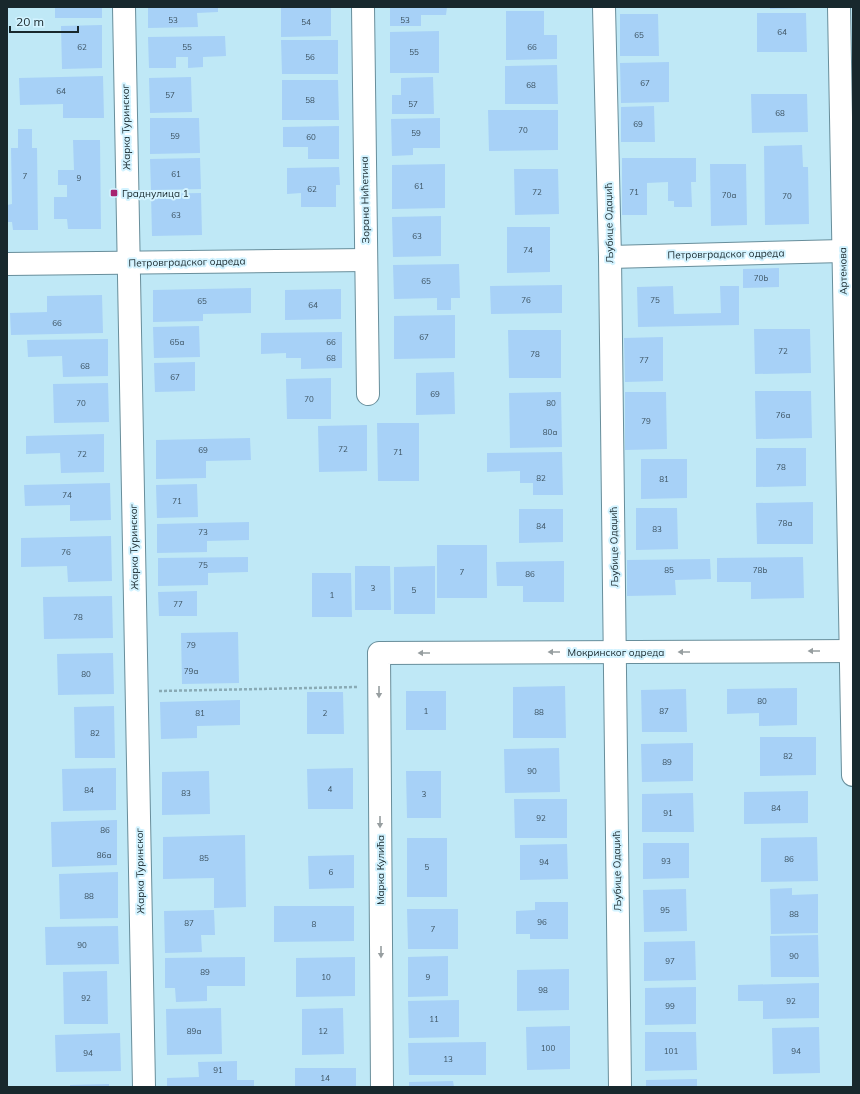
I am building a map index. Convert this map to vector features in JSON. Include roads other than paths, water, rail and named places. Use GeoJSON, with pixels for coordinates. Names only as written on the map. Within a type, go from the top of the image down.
{"type":"FeatureCollection","features":[{"type":"Feature","properties":{"kind":"street","name":"Жарка Туринског"},"geometry":{"type":"LineString","coordinates":[[124,7],[144,1087]]}},
{"type":"Feature","properties":{"kind":"street","name":"Зорана Нићетина"},"geometry":{"type":"LineString","coordinates":[[363,7],[368,394]]}},
{"type":"Feature","properties":{"kind":"street","name":"Љубице Одаџић"},"geometry":{"type":"LineString","coordinates":[[604,7],[610,257],[620,1087]]}},
{"type":"Feature","properties":{"kind":"street","name":"Артемова"},"geometry":{"type":"LineString","coordinates":[[839,7],[852,651],[853,775]]}},
{"type":"Feature","properties":{"kind":"street","name":"Петровградског одреда"},"geometry":{"type":"LineString","coordinates":[[610,257],[843,251]]}},
{"type":"Feature","properties":{"kind":"street","name":"Петровградског одреда"},"geometry":{"type":"LineString","coordinates":[[7,264],[366,260]]}},
{"type":"Feature","properties":{"kind":"street","name":"Мокринског одреда"},"geometry":{"type":"LineString","coordinates":[[379,653],[852,651]]}},
{"type":"Feature","properties":{"kind":"street","name":"Марка Кулића"},"geometry":{"type":"LineString","coordinates":[[379,653],[382,1087]]}},
{"type":"Feature","properties":{"kind":"place","name":"Граднулица 1"},"geometry":{"type":"Point","coordinates":[114,193]}}]}
